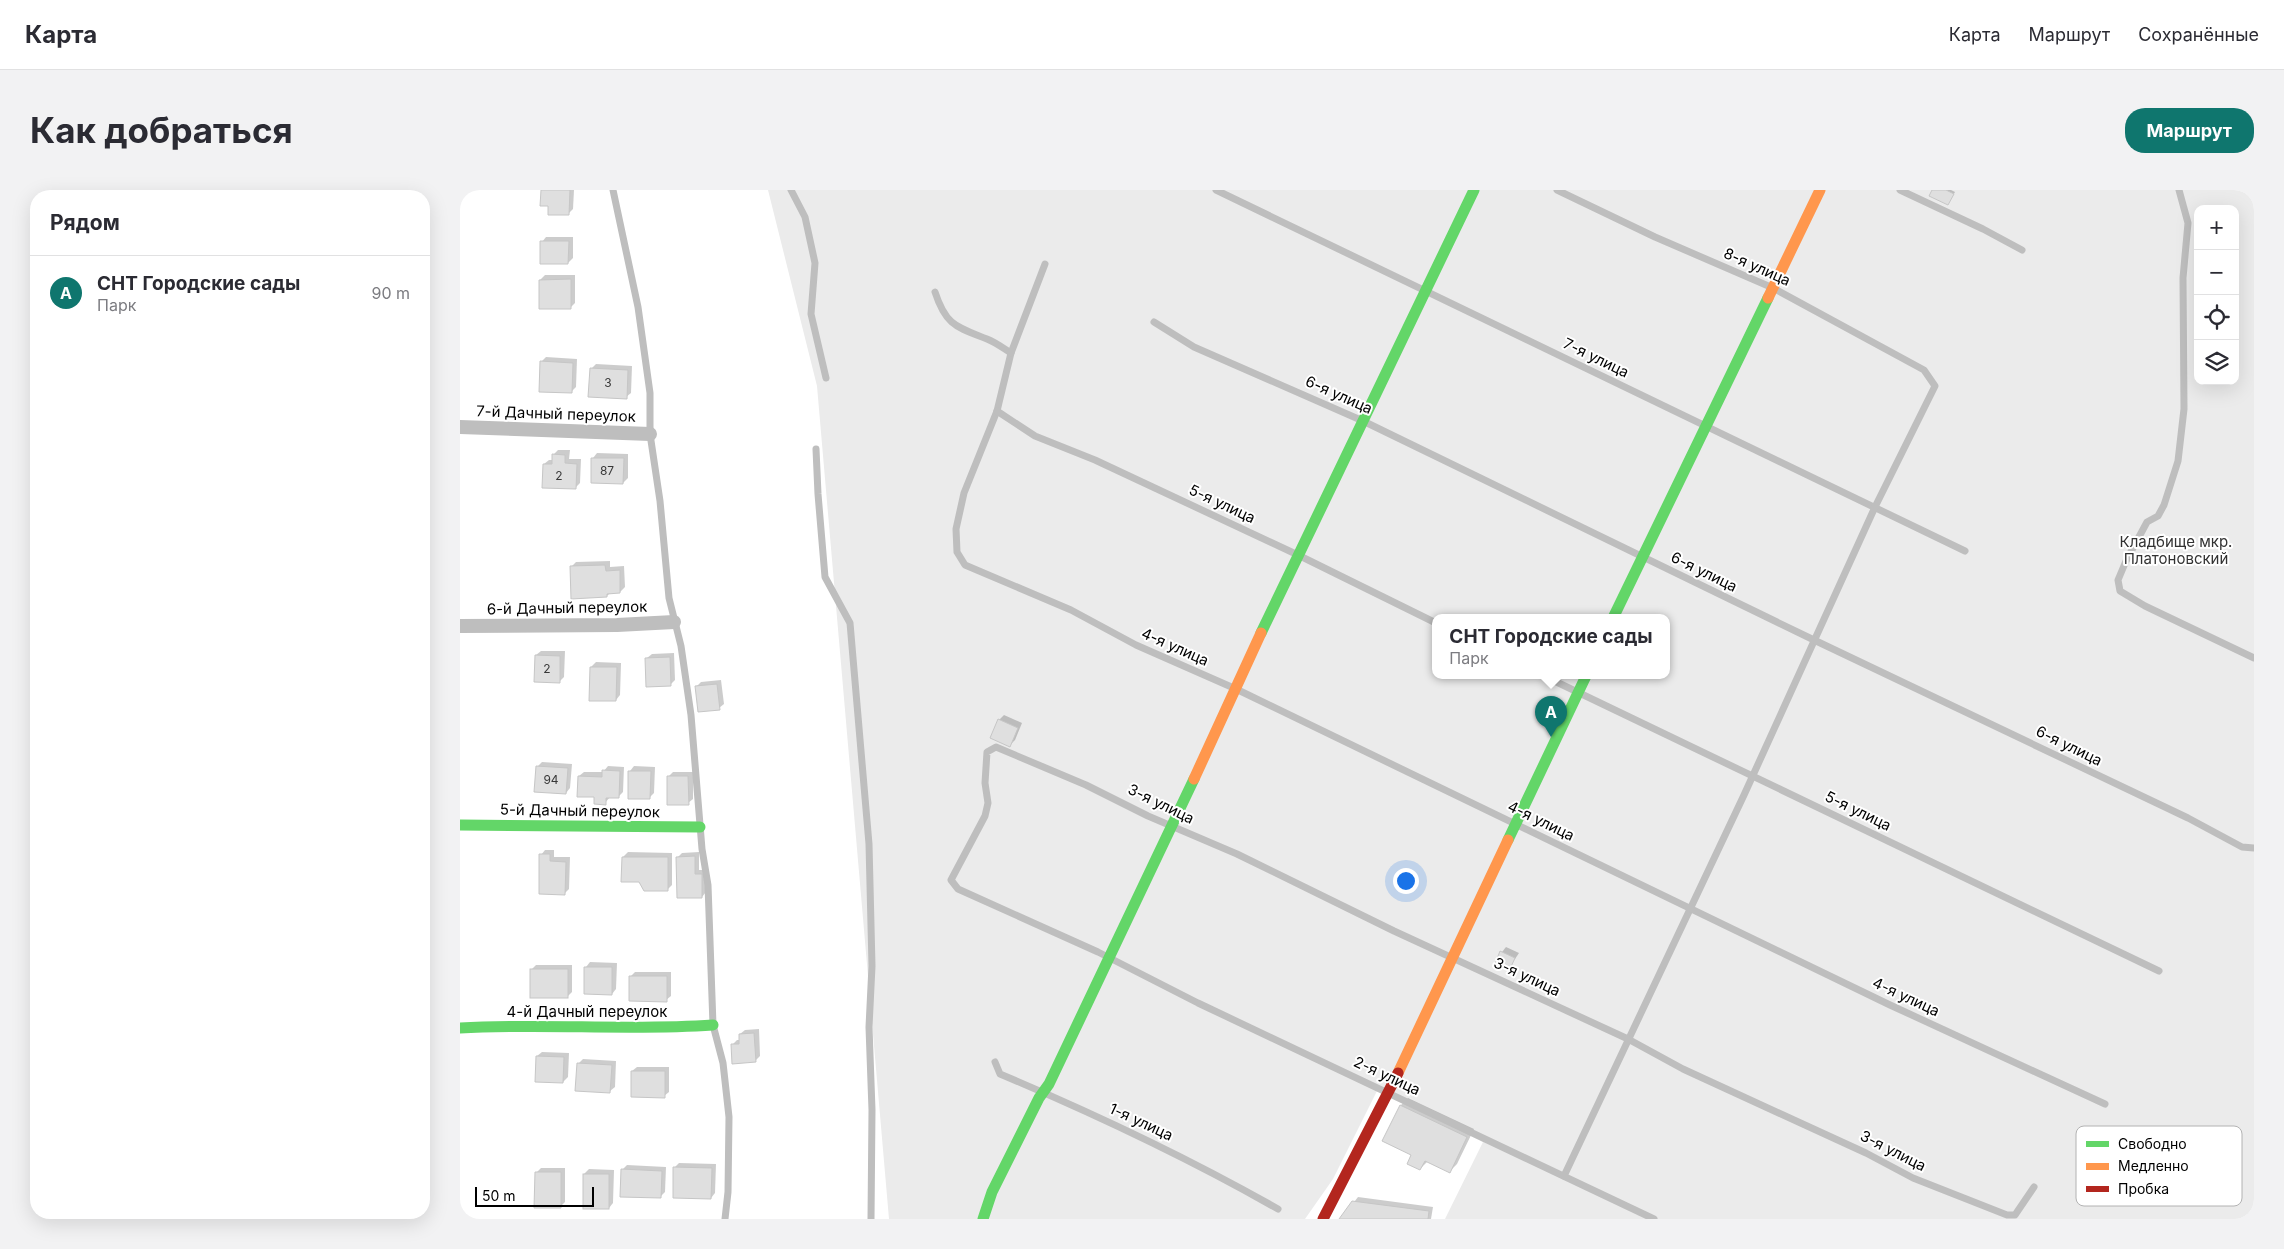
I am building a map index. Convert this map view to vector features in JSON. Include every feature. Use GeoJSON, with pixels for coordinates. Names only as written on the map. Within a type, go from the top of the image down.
{"type":"FeatureCollection","features":[{"type":"Feature","properties":{"kind":"street"},"geometry":{"type":"LineString","coordinates":[[982,1219],[992,1192],[1043,1092],[1049,1084],[1172,827],[1298,555],[1474,190]]}},
{"type":"Feature","properties":{"kind":"street"},"geometry":{"type":"LineString","coordinates":[[1615,614],[1820,190]]}},
{"type":"Feature","properties":{"kind":"street","name":"7-й Дачный переулок"},"geometry":{"type":"LineString","coordinates":[[460,427],[650,434]]}},
{"type":"Feature","properties":{"kind":"street","name":"6-й Дачный переулок"},"geometry":{"type":"LineString","coordinates":[[460,626],[617,625],[674,622]]}},
{"type":"Feature","properties":{"kind":"street"},"geometry":{"type":"LineString","coordinates":[[1323,1219],[1390,1089],[1584,679]]}},
{"type":"Feature","properties":{"kind":"street","name":"5-й Дачный переулок"},"geometry":{"type":"LineString","coordinates":[[460,825],[700,827]]}},
{"type":"Feature","properties":{"kind":"street","name":"4-й Дачный переулок"},"geometry":{"type":"LineString","coordinates":[[460,1028],[565,1026],[681,1028],[713,1025]]}},
{"type":"Feature","properties":{"kind":"lane"},"geometry":{"type":"LineString","coordinates":[[614,190],[638,307],[650,393],[650,434],[660,501],[669,598],[681,646],[691,715],[700,827],[709,895],[713,1025],[722,1063],[729,1117],[728,1192],[725,1219]]}},
{"type":"Feature","properties":{"kind":"lane"},"geometry":{"type":"LineString","coordinates":[[791,190],[805,218],[814,263],[811,314],[826,378]]}},
{"type":"Feature","properties":{"kind":"lane","name":"7-я улица"},"geometry":{"type":"LineString","coordinates":[[1216,190],[1965,551]]}},
{"type":"Feature","properties":{"kind":"lane","name":"8-я улица"},"geometry":{"type":"LineString","coordinates":[[1557,190],[1663,241],[1773,288],[1924,370],[1935,386],[1875,507]]}},
{"type":"Feature","properties":{"kind":"lane"},"geometry":{"type":"LineString","coordinates":[[1900,190],[1983,228],[2022,250]]}},
{"type":"Feature","properties":{"kind":"lane"},"geometry":{"type":"LineString","coordinates":[[2178,190],[2188,223],[2183,278],[2184,409],[2178,461],[2164,505],[2158,516],[2147,522],[2118,580],[2120,591],[2145,606],[2254,658]]}},
{"type":"Feature","properties":{"kind":"lane"},"geometry":{"type":"LineString","coordinates":[[997,411],[1011,353],[1045,264]]}},
{"type":"Feature","properties":{"kind":"lane"},"geometry":{"type":"LineString","coordinates":[[935,292],[940,307],[952,323],[968,333],[988,339],[1011,353]]}},
{"type":"Feature","properties":{"kind":"lane","name":"6-я улица"},"geometry":{"type":"LineString","coordinates":[[1154,322],[1194,347],[1363,421],[1814,640],[2188,818],[2242,847],[2254,848]]}},
{"type":"Feature","properties":{"kind":"lane","name":"5-я улица"},"geometry":{"type":"LineString","coordinates":[[997,411],[1035,436],[1095,460],[1298,555],[1432,621]]}},
{"type":"Feature","properties":{"kind":"lane","name":"4-я улица"},"geometry":{"type":"LineString","coordinates":[[997,411],[964,492],[956,529],[957,552],[965,565],[1072,610],[1136,645],[1236,689],[1890,1004],[2105,1104]]}},
{"type":"Feature","properties":{"kind":"lane"},"geometry":{"type":"LineString","coordinates":[[816,449],[825,577],[850,623],[869,844],[872,948],[869,1028],[872,1110],[871,1219]]}},
{"type":"Feature","properties":{"kind":"lane"},"geometry":{"type":"LineString","coordinates":[[1564,1176],[1753,776],[1875,507]]}},
{"type":"Feature","properties":{"kind":"lane","name":"5-я улица"},"geometry":{"type":"LineString","coordinates":[[1550,679],[2159,971]]}},
{"type":"Feature","properties":{"kind":"lane","name":"3-я улица"},"geometry":{"type":"LineString","coordinates":[[996,747],[1020,755],[1172,827],[1236,854],[1452,958],[1628,1039],[1683,1069],[1841,1141],[1913,1178],[1957,1194],[1989,1210],[2015,1215],[2034,1187]]}},
{"type":"Feature","properties":{"kind":"lane","name":"2-я улица"},"geometry":{"type":"LineString","coordinates":[[996,747],[987,752],[985,782],[988,803],[985,816],[950,880],[958,889],[1108,958],[1198,1003],[1390,1089],[1654,1219]]}},
{"type":"Feature","properties":{"kind":"lane","name":"1-я улица"},"geometry":{"type":"LineString","coordinates":[[995,1062],[1000,1074],[1043,1092],[1206,1169],[1278,1209]]}},
{"type":"Feature","properties":{"kind":"green space","name":"Кладбище мкр. Платоновский"},"geometry":{"type":"Polygon","coordinates":[[[768,190],[2254,190],[2254,1219],[1445,1219],[1483,1142],[1378,1089],[1333,1179],[1305,1219],[889,1219],[817,386],[768,190]]]}},
{"type":"Feature","properties":{"kind":"building"},"geometry":{"type":"Polygon","coordinates":[[[541,190],[570,190],[569,215],[548,215],[548,206],[540,206],[541,190]]]}},
{"type":"Feature","properties":{"kind":"building"},"geometry":{"type":"Polygon","coordinates":[[[1932,190],[1946,190],[1954,194],[1948,205],[1929,196],[1932,190]]]}},
{"type":"Feature","properties":{"kind":"building"},"geometry":{"type":"Polygon","coordinates":[[[540,241],[569,241],[568,264],[540,264],[540,241]]]}},
{"type":"Feature","properties":{"kind":"building"},"geometry":{"type":"Polygon","coordinates":[[[571,279],[571,309],[539,309],[539,280],[571,279]]]}},
{"type":"Feature","properties":{"kind":"building"},"geometry":{"type":"Polygon","coordinates":[[[540,361],[573,363],[572,393],[539,392],[540,361]]]}},
{"type":"Feature","properties":{"kind":"building"},"geometry":{"type":"Polygon","coordinates":[[[590,368],[628,370],[627,399],[588,397],[590,368]]]}},
{"type":"Feature","properties":{"kind":"building"},"geometry":{"type":"Polygon","coordinates":[[[552,454],[565,455],[565,463],[577,464],[576,489],[542,488],[543,464],[552,464],[552,454]]]}},
{"type":"Feature","properties":{"kind":"building"},"geometry":{"type":"Polygon","coordinates":[[[591,458],[624,458],[623,484],[591,483],[591,458]]]}},
{"type":"Feature","properties":{"kind":"building"},"geometry":{"type":"Polygon","coordinates":[[[605,565],[606,571],[620,570],[620,593],[607,594],[607,597],[571,599],[570,566],[605,565]]]}},
{"type":"Feature","properties":{"kind":"building"},"geometry":{"type":"Polygon","coordinates":[[[535,655],[560,656],[560,683],[534,682],[535,655]]]}},
{"type":"Feature","properties":{"kind":"building"},"geometry":{"type":"Polygon","coordinates":[[[670,657],[671,686],[646,687],[645,658],[670,657]]]}},
{"type":"Feature","properties":{"kind":"building"},"geometry":{"type":"Polygon","coordinates":[[[590,667],[617,667],[616,701],[589,701],[590,667]]]}},
{"type":"Feature","properties":{"kind":"building"},"geometry":{"type":"Polygon","coordinates":[[[717,684],[720,710],[698,712],[695,686],[717,684]]]}},
{"type":"Feature","properties":{"kind":"building"},"geometry":{"type":"Polygon","coordinates":[[[998,719],[1018,728],[1010,747],[990,738],[998,719]]]}},
{"type":"Feature","properties":{"kind":"building"},"geometry":{"type":"Polygon","coordinates":[[[536,766],[568,768],[566,794],[534,792],[536,766]]]}},
{"type":"Feature","properties":{"kind":"building"},"geometry":{"type":"Polygon","coordinates":[[[602,770],[620,771],[619,798],[606,798],[606,805],[594,804],[594,797],[577,797],[578,776],[602,777],[602,770]]]}},
{"type":"Feature","properties":{"kind":"building"},"geometry":{"type":"Polygon","coordinates":[[[628,771],[651,771],[650,799],[628,799],[628,771]]]}},
{"type":"Feature","properties":{"kind":"building"},"geometry":{"type":"Polygon","coordinates":[[[667,776],[688,776],[689,805],[667,805],[667,776]]]}},
{"type":"Feature","properties":{"kind":"building"},"geometry":{"type":"Polygon","coordinates":[[[539,854],[550,854],[550,861],[566,862],[565,895],[539,894],[539,854]]]}},
{"type":"Feature","properties":{"kind":"building"},"geometry":{"type":"Polygon","coordinates":[[[695,856],[695,874],[702,874],[702,898],[677,898],[676,857],[695,856]]]}},
{"type":"Feature","properties":{"kind":"building"},"geometry":{"type":"Polygon","coordinates":[[[622,857],[668,857],[668,891],[644,891],[639,882],[621,882],[622,857]]]}},
{"type":"Feature","properties":{"kind":"building"},"geometry":{"type":"Polygon","coordinates":[[[1500,951],[1515,958],[1510,969],[1495,964],[1500,951]]]}},
{"type":"Feature","properties":{"kind":"building"},"geometry":{"type":"Polygon","coordinates":[[[584,967],[612,967],[612,995],[584,994],[584,967]]]}},
{"type":"Feature","properties":{"kind":"building"},"geometry":{"type":"Polygon","coordinates":[[[530,969],[568,969],[568,998],[530,998],[530,969]]]}},
{"type":"Feature","properties":{"kind":"building"},"geometry":{"type":"Polygon","coordinates":[[[629,976],[667,976],[667,1002],[629,1001],[629,976]]]}},
{"type":"Feature","properties":{"kind":"building"},"geometry":{"type":"Polygon","coordinates":[[[754,1033],[756,1062],[732,1064],[731,1044],[739,1044],[739,1034],[754,1033]]]}},
{"type":"Feature","properties":{"kind":"building"},"geometry":{"type":"Polygon","coordinates":[[[536,1056],[564,1057],[563,1083],[535,1082],[536,1056]]]}},
{"type":"Feature","properties":{"kind":"building"},"geometry":{"type":"Polygon","coordinates":[[[577,1063],[612,1065],[610,1093],[575,1091],[577,1063]]]}},
{"type":"Feature","properties":{"kind":"building"},"geometry":{"type":"Polygon","coordinates":[[[631,1071],[665,1071],[665,1098],[631,1097],[631,1071]]]}},
{"type":"Feature","properties":{"kind":"building"},"geometry":{"type":"Polygon","coordinates":[[[1400,1105],[1467,1137],[1450,1173],[1425,1161],[1420,1170],[1407,1164],[1411,1155],[1382,1141],[1400,1105]]]}},
{"type":"Feature","properties":{"kind":"building"},"geometry":{"type":"Polygon","coordinates":[[[673,1167],[712,1168],[711,1199],[673,1198],[673,1167]]]}},
{"type":"Feature","properties":{"kind":"building"},"geometry":{"type":"Polygon","coordinates":[[[621,1169],[662,1171],[661,1198],[620,1197],[621,1169]]]}},
{"type":"Feature","properties":{"kind":"building"},"geometry":{"type":"Polygon","coordinates":[[[535,1172],[561,1172],[561,1208],[534,1208],[535,1172]]]}},
{"type":"Feature","properties":{"kind":"building"},"geometry":{"type":"Polygon","coordinates":[[[583,1174],[609,1174],[609,1209],[583,1209],[583,1174]]]}},
{"type":"Feature","properties":{"kind":"building"},"geometry":{"type":"Polygon","coordinates":[[[1352,1201],[1429,1211],[1428,1219],[1339,1219],[1352,1201]]]}},
{"type":"Feature","properties":{"kind":"traffic: fast"},"geometry":{"type":"LineString","coordinates":[[1261,633],[1474,190]]}},
{"type":"Feature","properties":{"kind":"traffic: fast"},"geometry":{"type":"LineString","coordinates":[[1615,614],[1768,298]]}},
{"type":"Feature","properties":{"kind":"traffic: fast"},"geometry":{"type":"LineString","coordinates":[[1508,840],[1585,679]]}},
{"type":"Feature","properties":{"kind":"traffic: fast"},"geometry":{"type":"LineString","coordinates":[[983,1219],[992,1192],[1039,1098],[1049,1084],[1194,779]]}},
{"type":"Feature","properties":{"kind":"traffic: fast"},"geometry":{"type":"LineString","coordinates":[[460,825],[700,827]]}},
{"type":"Feature","properties":{"kind":"traffic: fast"},"geometry":{"type":"LineString","coordinates":[[460,1028],[523,1026],[681,1027],[713,1025]]}},
{"type":"Feature","properties":{"kind":"traffic: slow"},"geometry":{"type":"LineString","coordinates":[[1768,298],[1820,190]]}},
{"type":"Feature","properties":{"kind":"traffic: slow"},"geometry":{"type":"LineString","coordinates":[[1194,779],[1261,633]]}},
{"type":"Feature","properties":{"kind":"traffic: slow"},"geometry":{"type":"LineString","coordinates":[[1398,1073],[1508,840]]}},
{"type":"Feature","properties":{"kind":"traffic: jam"},"geometry":{"type":"LineString","coordinates":[[1323,1219],[1398,1073]]}},
{"type":"Feature","properties":{"kind":"place","name":"СНТ Городские сады"},"geometry":{"type":"Point","coordinates":[1551,737]}}]}
